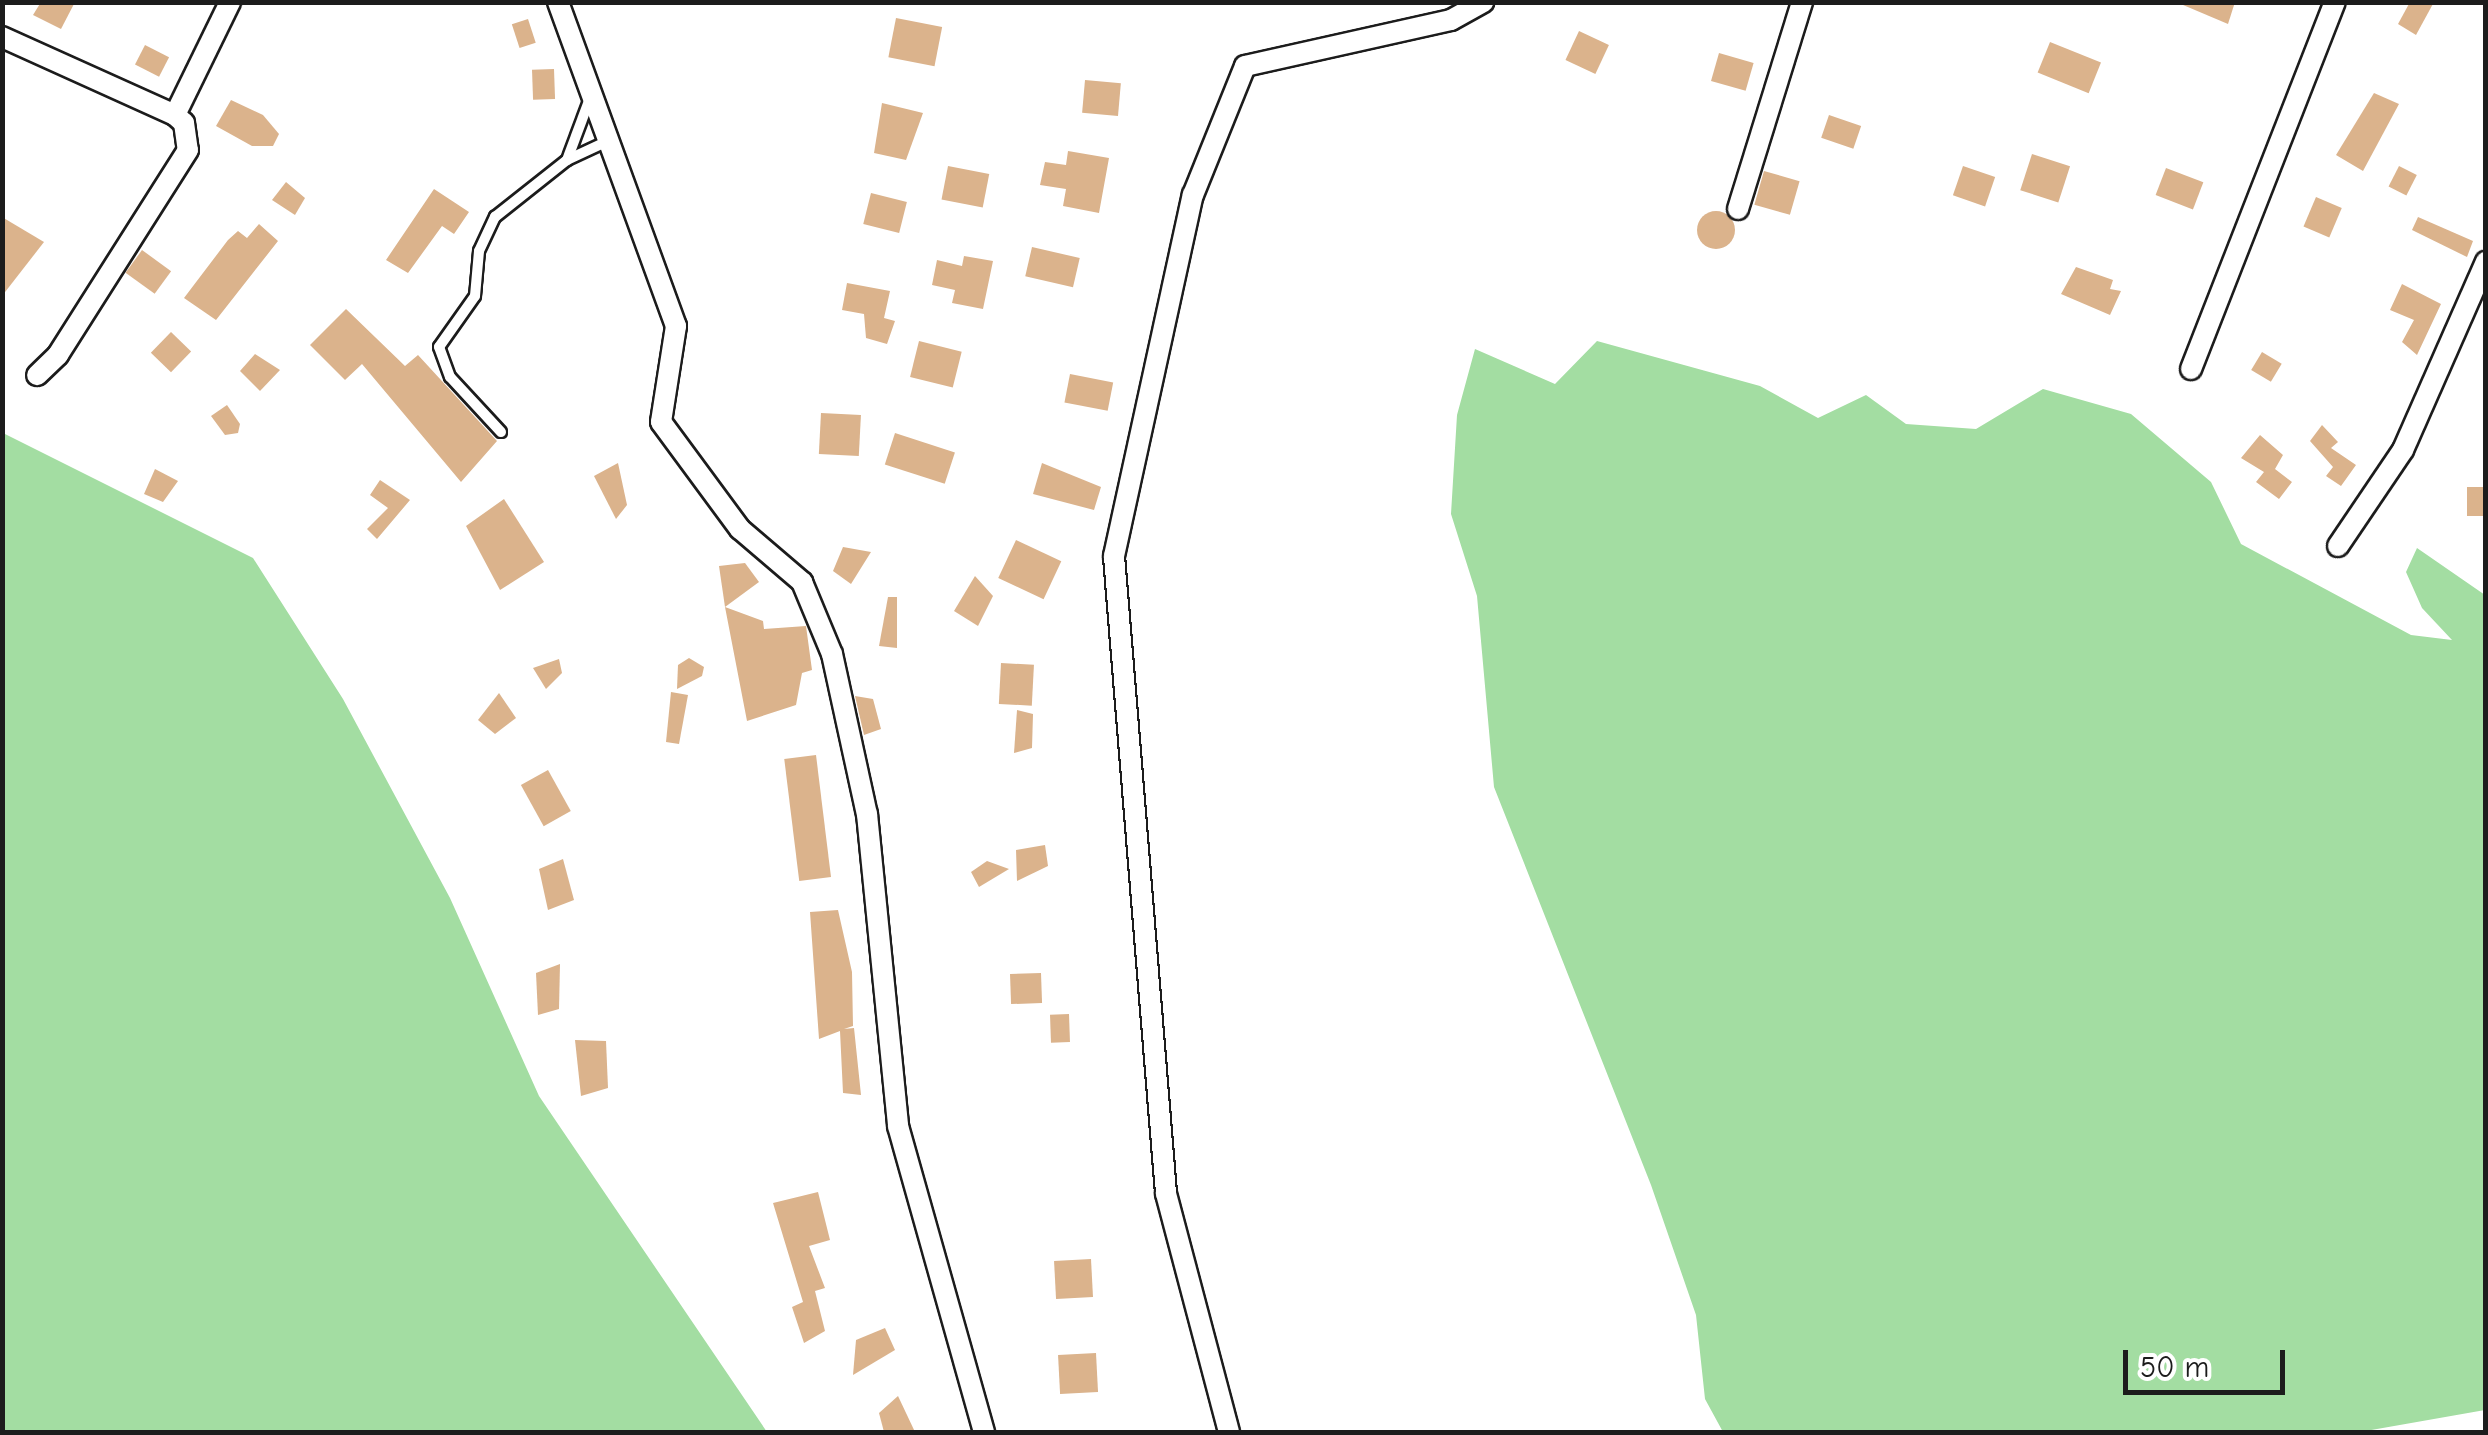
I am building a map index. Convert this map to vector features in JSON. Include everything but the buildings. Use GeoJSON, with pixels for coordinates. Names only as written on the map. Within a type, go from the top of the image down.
{"type":"FeatureCollection","features":[{"type":"Feature","properties":{"kind":"street"},"geometry":{"type":"LineString","coordinates":[[175,115],[230,2]]}},
{"type":"Feature","properties":{"kind":"street"},"geometry":{"type":"LineString","coordinates":[[558,2],[676,326],[662,422],[740,529],[802,582],[832,654],[867,814],[898,1126],[984,1432]]}},
{"type":"Feature","properties":{"kind":"street"},"geometry":{"type":"LineString","coordinates":[[1229,1432],[1166,1193],[1114,556],[1193,195],[1245,66],[1450,20],[1483,2]]}},
{"type":"Feature","properties":{"kind":"street"},"geometry":{"type":"LineString","coordinates":[[1738,209],[1802,2]]}},
{"type":"Feature","properties":{"kind":"street"},"geometry":{"type":"LineString","coordinates":[[2191,369],[2335,2]]}},
{"type":"Feature","properties":{"kind":"street"},"geometry":{"type":"LineString","coordinates":[[2,36],[175,115],[184,123],[188,150],[58,355],[37,375]]}},
{"type":"Feature","properties":{"kind":"street"},"geometry":{"type":"LineString","coordinates":[[2338,546],[2403,450],[2486,262]]}},
{"type":"Feature","properties":{"kind":"lane"},"geometry":{"type":"LineString","coordinates":[[566,160],[591,96]]}},
{"type":"Feature","properties":{"kind":"lane"},"geometry":{"type":"LineString","coordinates":[[501,432],[450,377],[439,348],[475,296],[480,252],[495,217],[566,160],[608,140]]}},
{"type":"Feature","properties":{"kind":"green space"},"geometry":{"type":"Polygon","coordinates":[[[1597,341],[1760,386],[1818,418],[1866,395],[1906,424],[1976,429],[2043,389],[2131,414],[2211,482],[2241,544],[2411,635],[2452,640],[2422,608],[2406,572],[2417,548],[2485,595],[2485,1410],[2360,1432],[1723,1432],[1705,1399],[1696,1315],[1651,1185],[1494,787],[1477,596],[1451,514],[1457,415],[1475,349],[1555,384],[1597,341]]]}},
{"type":"Feature","properties":{"kind":"green space"},"geometry":{"type":"Polygon","coordinates":[[[3,433],[253,558],[343,699],[450,898],[539,1096],[767,1432],[3,1432],[3,433]]]}}]}
